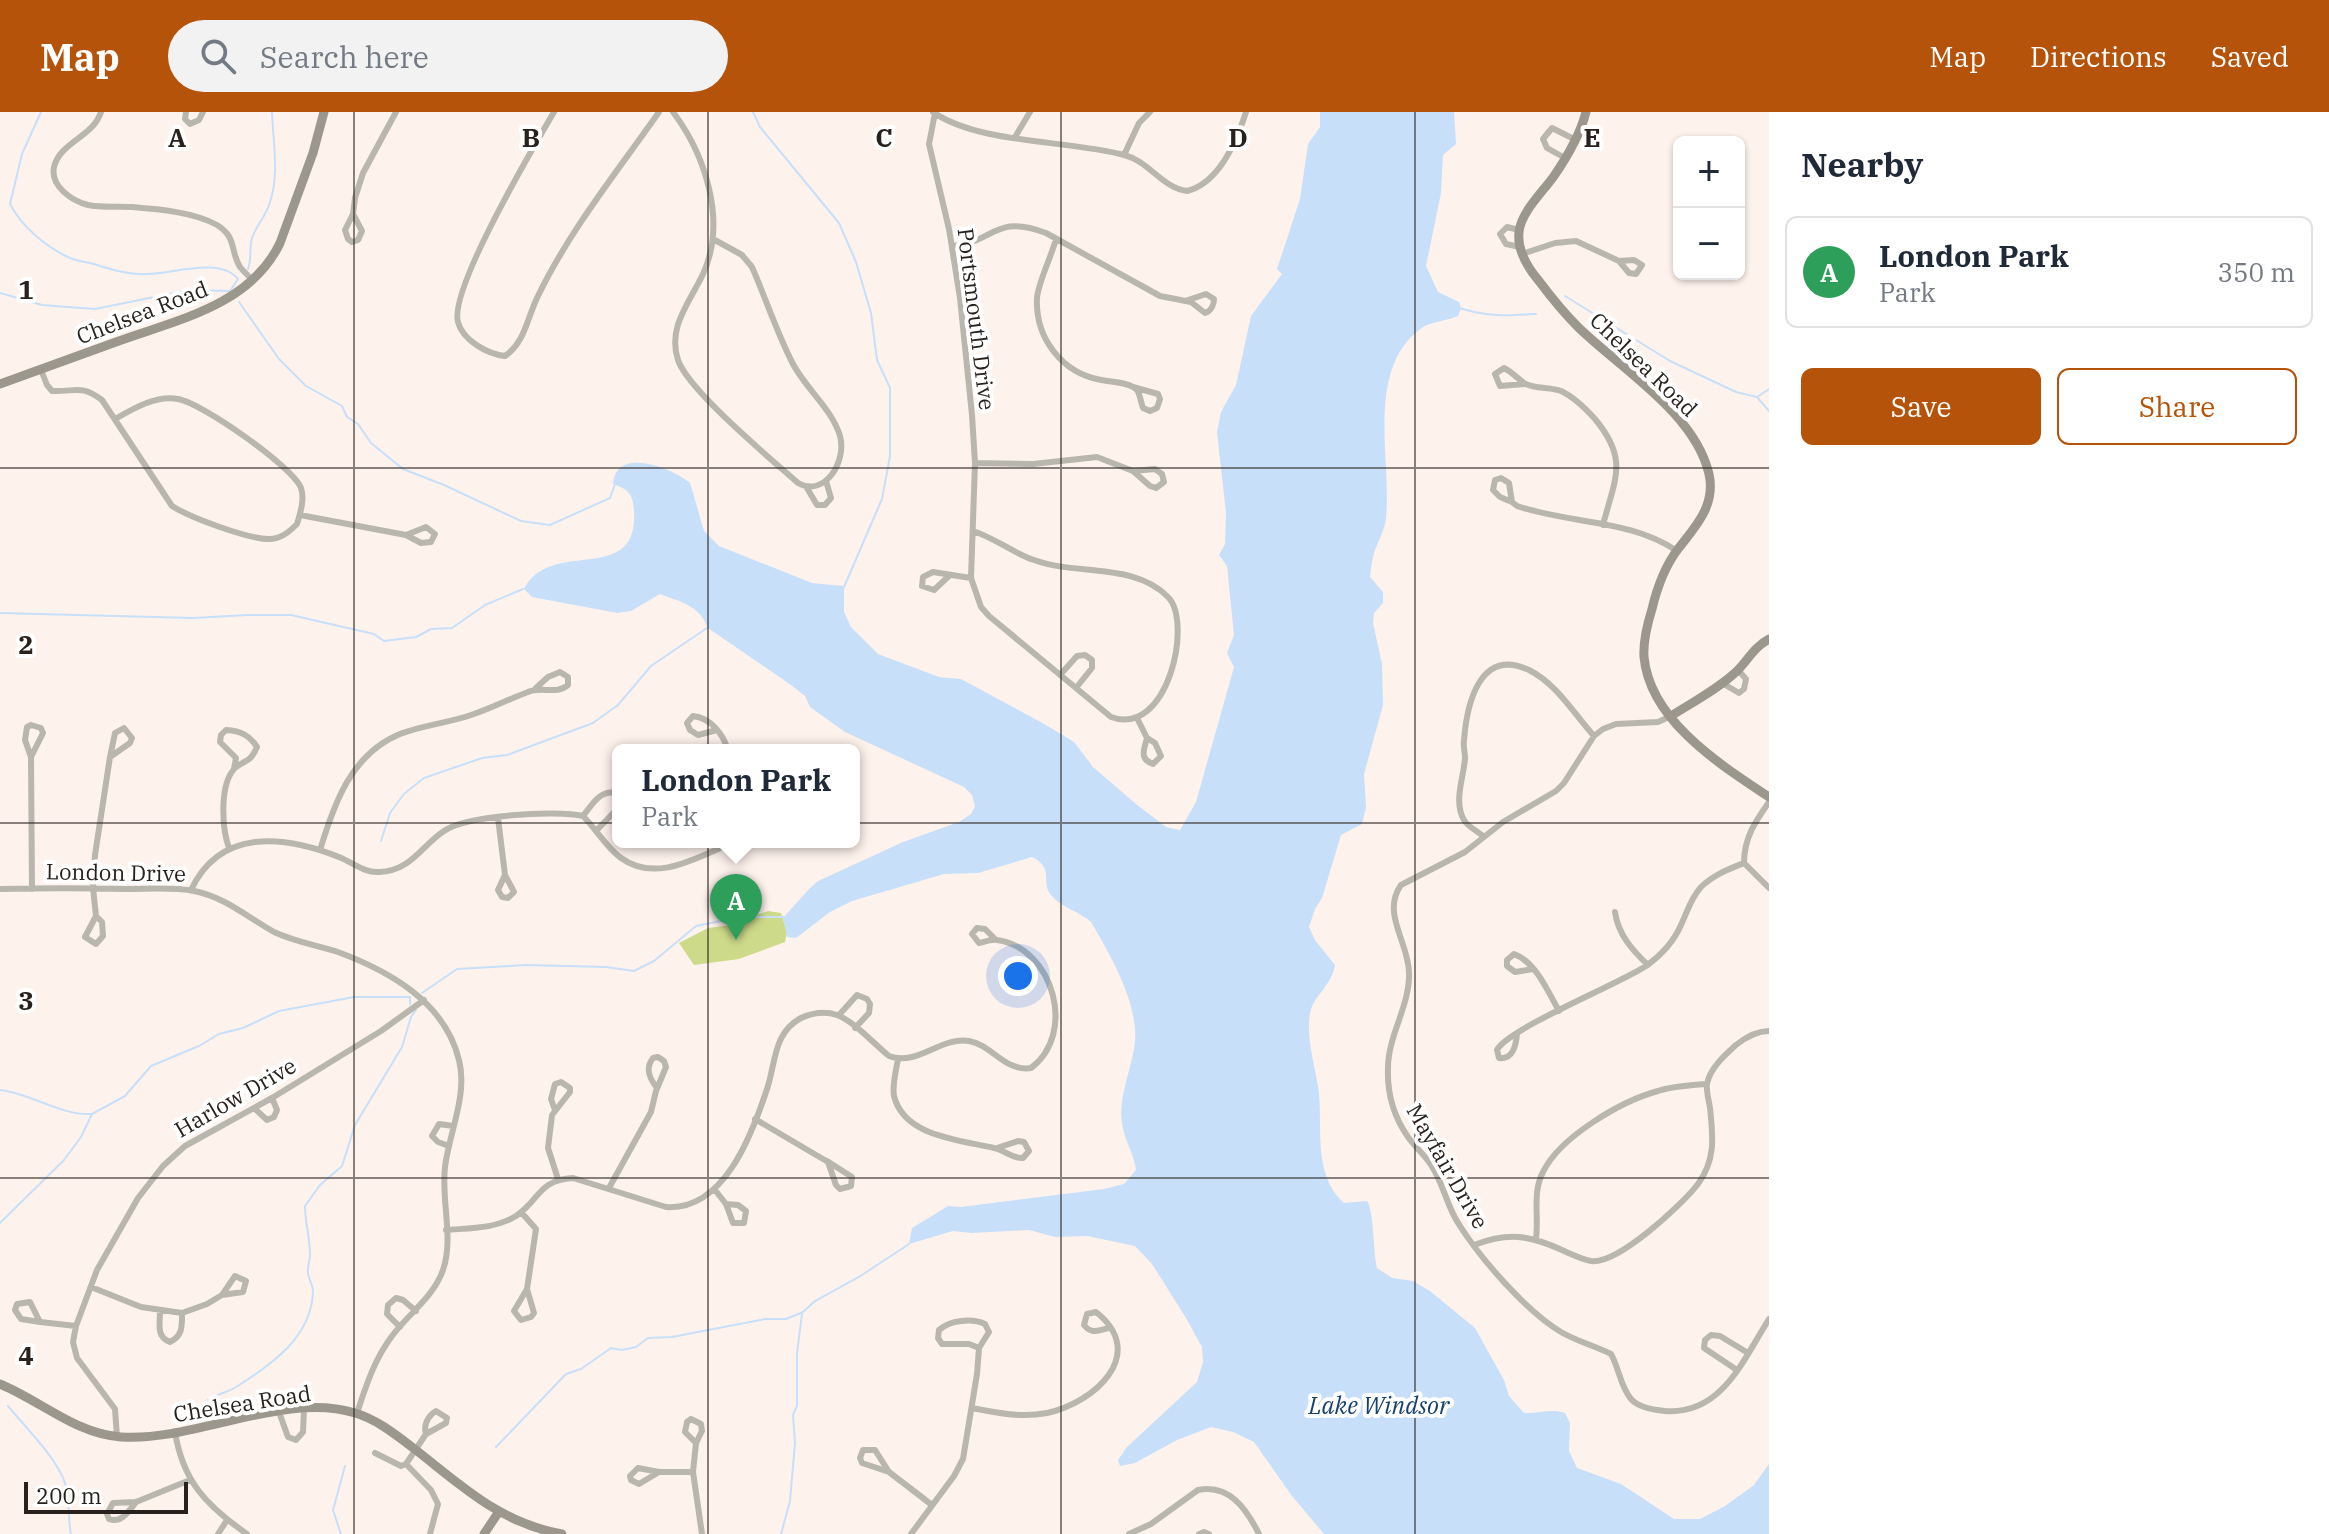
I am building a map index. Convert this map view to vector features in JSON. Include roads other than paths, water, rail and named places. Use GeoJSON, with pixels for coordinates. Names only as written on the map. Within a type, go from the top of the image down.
{"type":"FeatureCollection","features":[{"type":"Feature","properties":{"kind":"street"},"geometry":{"type":"LineString","coordinates":[[101,112],[92,129],[60,154],[53,175],[57,185],[77,201],[91,206],[157,210],[220,227],[234,243],[239,265],[253,281]]}},
{"type":"Feature","properties":{"kind":"street"},"geometry":{"type":"LineString","coordinates":[[186,112],[185,119],[190,124],[199,120],[203,112]]}},
{"type":"Feature","properties":{"kind":"street","name":"Chelsea Road"},"geometry":{"type":"LineString","coordinates":[[0,384],[184,319],[238,293],[253,281],[280,243],[313,153],[324,112]]}},
{"type":"Feature","properties":{"kind":"street"},"geometry":{"type":"LineString","coordinates":[[353,214],[363,173],[396,112]]}},
{"type":"Feature","properties":{"kind":"street"},"geometry":{"type":"LineString","coordinates":[[554,112],[483,241],[458,307],[457,321],[464,333],[484,351],[495,355],[505,356],[516,348],[537,298],[562,253],[659,112]]}},
{"type":"Feature","properties":{"kind":"street"},"geometry":{"type":"LineString","coordinates":[[673,112],[684,126],[704,171],[713,211],[713,239],[704,271],[676,331],[679,362],[703,394],[807,488],[817,505],[825,505],[831,498],[826,481]]}},
{"type":"Feature","properties":{"kind":"street"},"geometry":{"type":"LineString","coordinates":[[1015,137],[1030,112]]}},
{"type":"Feature","properties":{"kind":"street"},"geometry":{"type":"LineString","coordinates":[[1139,112],[1142,120]]}},
{"type":"Feature","properties":{"kind":"street"},"geometry":{"type":"LineString","coordinates":[[1124,155],[1142,120],[1150,112]]}},
{"type":"Feature","properties":{"kind":"street"},"geometry":{"type":"LineString","coordinates":[[934,113],[953,124],[985,133],[1124,155],[1146,165],[1179,190],[1195,189],[1219,167],[1232,147],[1246,112]]}},
{"type":"Feature","properties":{"kind":"street"},"geometry":{"type":"LineString","coordinates":[[1521,250],[1519,230],[1529,209],[1576,140],[1586,112]]}},
{"type":"Feature","properties":{"kind":"street","name":"Portsmouth Drive"},"geometry":{"type":"LineString","coordinates":[[934,113],[929,144],[952,246],[960,298],[975,463],[971,578],[981,607],[989,616],[1111,717],[1123,721],[1138,720]]}},
{"type":"Feature","properties":{"kind":"street"},"geometry":{"type":"LineString","coordinates":[[1565,158],[1547,148],[1543,139],[1545,135],[1552,128],[1576,140]]}},
{"type":"Feature","properties":{"kind":"street"},"geometry":{"type":"LineString","coordinates":[[952,246],[963,246],[994,230],[1016,225],[1036,229],[1160,296],[1185,301]]}},
{"type":"Feature","properties":{"kind":"street"},"geometry":{"type":"LineString","coordinates":[[1519,230],[1507,227],[1500,234],[1506,244],[1521,250],[1576,241],[1619,261]]}},
{"type":"Feature","properties":{"kind":"street"},"geometry":{"type":"LineString","coordinates":[[713,239],[742,255],[752,267],[793,364],[829,414],[840,435],[838,465],[826,481],[807,488]]}},
{"type":"Feature","properties":{"kind":"street"},"geometry":{"type":"LineString","coordinates":[[1056,239],[1037,297],[1039,321],[1046,341],[1066,365],[1081,374],[1133,387],[1158,394],[1157,408],[1150,411],[1143,408],[1139,394],[1133,387]]}},
{"type":"Feature","properties":{"kind":"street","name":"Chelsea Road"},"geometry":{"type":"LineString","coordinates":[[1521,250],[1551,297],[1577,326],[1673,412],[1700,449],[1710,476],[1708,506],[1694,531],[1677,551],[1659,587],[1645,640],[1644,657],[1653,689],[1671,716],[1700,746],[1769,800]]}},
{"type":"Feature","properties":{"kind":"street"},"geometry":{"type":"LineString","coordinates":[[1525,384],[1504,368],[1495,374],[1500,386],[1525,384],[1561,391],[1593,416],[1615,447],[1618,460],[1616,475],[1603,525]]}},
{"type":"Feature","properties":{"kind":"street"},"geometry":{"type":"LineString","coordinates":[[41,370],[52,391],[76,388],[91,392],[102,400],[172,506],[256,538],[272,539],[290,532],[297,524],[303,492],[285,468],[196,404],[177,398],[159,399],[115,419]]}},
{"type":"Feature","properties":{"kind":"street"},"geometry":{"type":"LineString","coordinates":[[975,463],[1033,464],[1089,456],[1133,471],[1150,486],[1156,488],[1164,482],[1162,474],[1155,469],[1133,471]]}},
{"type":"Feature","properties":{"kind":"street"},"geometry":{"type":"LineString","coordinates":[[1512,502],[1530,511],[1633,530],[1677,551]]}},
{"type":"Feature","properties":{"kind":"street"},"geometry":{"type":"LineString","coordinates":[[300,515],[406,535]]}},
{"type":"Feature","properties":{"kind":"street"},"geometry":{"type":"LineString","coordinates":[[973,531],[1035,561],[1137,578],[1155,586],[1170,599],[1178,614],[1171,669],[1163,691],[1151,709],[1138,720],[1147,738]]}},
{"type":"Feature","properties":{"kind":"street"},"geometry":{"type":"LineString","coordinates":[[950,575],[971,578]]}},
{"type":"Feature","properties":{"kind":"street"},"geometry":{"type":"LineString","coordinates":[[1483,836],[1464,820],[1460,803],[1468,712],[1477,685],[1487,671],[1495,667],[1516,666],[1534,672],[1564,700],[1594,736],[1616,724],[1658,722],[1671,716],[1722,683],[1738,670],[1754,648],[1769,639]]}},
{"type":"Feature","properties":{"kind":"street"},"geometry":{"type":"LineString","coordinates":[[1060,675],[1077,656],[1085,655],[1092,660],[1092,668],[1076,688]]}},
{"type":"Feature","properties":{"kind":"street"},"geometry":{"type":"LineString","coordinates":[[1722,683],[1739,693],[1744,689],[1746,679],[1738,670]]}},
{"type":"Feature","properties":{"kind":"street"},"geometry":{"type":"LineString","coordinates":[[320,850],[346,781],[382,742],[403,733],[470,716],[536,688],[554,673],[560,672],[568,677],[568,685],[560,690],[536,688]]}},
{"type":"Feature","properties":{"kind":"street"},"geometry":{"type":"LineString","coordinates":[[31,757],[43,733],[41,728],[31,725],[27,727],[25,740],[31,757],[32,889]]}},
{"type":"Feature","properties":{"kind":"street"},"geometry":{"type":"LineString","coordinates":[[96,916],[93,888],[95,855],[110,757],[115,733],[124,728],[131,735],[130,743],[110,757]]}},
{"type":"Feature","properties":{"kind":"street"},"geometry":{"type":"LineString","coordinates":[[229,848],[223,831],[222,814],[236,758],[220,742],[226,730],[239,731],[251,738],[257,747],[253,758],[234,769]]}},
{"type":"Feature","properties":{"kind":"street"},"geometry":{"type":"LineString","coordinates":[[717,730],[726,744]]}},
{"type":"Feature","properties":{"kind":"street","name":"Mayfair Drive"},"geometry":{"type":"LineString","coordinates":[[1594,736],[1556,791],[1483,836],[1465,852],[1401,885],[1394,895],[1393,910],[1410,972],[1406,1002],[1390,1048],[1388,1067],[1392,1108],[1400,1125],[1432,1166],[1458,1225],[1493,1271],[1550,1325],[1563,1334],[1611,1354],[1625,1390],[1637,1405],[1679,1412],[1698,1408],[1723,1390],[1769,1319]]}},
{"type":"Feature","properties":{"kind":"street"},"geometry":{"type":"LineString","coordinates":[[583,816],[599,797],[612,793]]}},
{"type":"Feature","properties":{"kind":"street"},"geometry":{"type":"LineString","coordinates":[[1769,800],[1744,846],[1744,863],[1769,888]]}},
{"type":"Feature","properties":{"kind":"street"},"geometry":{"type":"LineString","coordinates":[[191,890],[204,866],[229,848],[246,843],[266,842],[320,850],[367,871],[378,872],[398,869],[414,860],[452,826],[550,812],[583,816],[620,858],[647,871],[686,862],[710,848]]}},
{"type":"Feature","properties":{"kind":"street"},"geometry":{"type":"LineString","coordinates":[[597,830],[612,814]]}},
{"type":"Feature","properties":{"kind":"street"},"geometry":{"type":"LineString","coordinates":[[498,818],[505,875]]}},
{"type":"Feature","properties":{"kind":"street"},"geometry":{"type":"LineString","coordinates":[[1517,1034],[1648,965],[1671,943],[1692,900],[1704,884],[1744,863]]}},
{"type":"Feature","properties":{"kind":"street","name":"London Drive"},"geometry":{"type":"LineString","coordinates":[[0,889],[191,890],[224,901],[296,941],[334,951],[378,969],[424,1000],[449,1034],[460,1063],[461,1081],[443,1184],[446,1230],[444,1268],[435,1287],[379,1355],[357,1413]]}},
{"type":"Feature","properties":{"kind":"street"},"geometry":{"type":"LineString","coordinates":[[1615,912],[1623,935],[1634,952],[1648,965]]}},
{"type":"Feature","properties":{"kind":"street"},"geometry":{"type":"LineString","coordinates":[[446,1230],[499,1224],[521,1212],[539,1191],[558,1179],[573,1178],[647,1202],[681,1208],[698,1202],[726,1178],[767,1091],[777,1045],[785,1031],[795,1021],[816,1012],[839,1015],[889,1056],[898,1059],[908,1059],[968,1040],[1016,1068],[1031,1068],[1047,1051],[1058,1015],[1049,984],[1032,958],[995,939]]}},
{"type":"Feature","properties":{"kind":"street"},"geometry":{"type":"LineString","coordinates":[[1533,969],[1559,1011]]}},
{"type":"Feature","properties":{"kind":"street"},"geometry":{"type":"LineString","coordinates":[[839,1015],[853,997],[857,995],[867,999],[869,1013],[855,1028]]}},
{"type":"Feature","properties":{"kind":"street","name":"Harlow Drive"},"geometry":{"type":"LineString","coordinates":[[117,1437],[115,1409],[77,1358],[73,1342],[97,1270],[118,1231],[163,1166],[185,1146],[272,1098],[381,1031],[424,1000]]}},
{"type":"Feature","properties":{"kind":"street"},"geometry":{"type":"LineString","coordinates":[[1474,1245],[1507,1235],[1536,1239],[1590,1261],[1603,1261],[1618,1254],[1682,1202],[1706,1172],[1714,1144],[1707,1084],[1713,1069],[1744,1038],[1760,1031],[1769,1031]]}},
{"type":"Feature","properties":{"kind":"street"},"geometry":{"type":"LineString","coordinates":[[609,1188],[651,1112],[666,1067],[658,1057],[653,1058],[648,1068],[657,1088]]}},
{"type":"Feature","properties":{"kind":"street"},"geometry":{"type":"LineString","coordinates":[[898,1059],[893,1094],[899,1109],[929,1132],[949,1139],[997,1148],[1017,1158],[1023,1158],[1029,1151],[1024,1142],[1018,1141],[997,1148]]}},
{"type":"Feature","properties":{"kind":"street"},"geometry":{"type":"LineString","coordinates":[[1536,1239],[1537,1187],[1543,1171],[1569,1140],[1633,1100],[1657,1091],[1707,1084]]}},
{"type":"Feature","properties":{"kind":"street"},"geometry":{"type":"LineString","coordinates":[[254,1108],[267,1120],[274,1117],[277,1110],[272,1098]]}},
{"type":"Feature","properties":{"kind":"street"},"geometry":{"type":"LineString","coordinates":[[555,1110],[548,1148],[558,1179]]}},
{"type":"Feature","properties":{"kind":"street"},"geometry":{"type":"LineString","coordinates":[[755,1119],[849,1172],[851,1186],[846,1189],[836,1185],[827,1161]]}},
{"type":"Feature","properties":{"kind":"street"},"geometry":{"type":"LineString","coordinates":[[449,1146],[432,1136],[439,1124],[453,1126]]}},
{"type":"Feature","properties":{"kind":"street"},"geometry":{"type":"LineString","coordinates":[[715,1190],[726,1204]]}},
{"type":"Feature","properties":{"kind":"street"},"geometry":{"type":"LineString","coordinates":[[521,1212],[536,1229],[527,1289],[514,1311],[521,1320],[534,1313],[527,1289]]}},
{"type":"Feature","properties":{"kind":"street"},"geometry":{"type":"LineString","coordinates":[[91,1287],[141,1307],[182,1313],[222,1295]]}},
{"type":"Feature","properties":{"kind":"street"},"geometry":{"type":"LineString","coordinates":[[400,1327],[387,1314],[388,1305],[400,1298],[416,1311]]}},
{"type":"Feature","properties":{"kind":"street"},"geometry":{"type":"LineString","coordinates":[[160,1311],[159,1333],[170,1342],[182,1330],[182,1313]]}},
{"type":"Feature","properties":{"kind":"street"},"geometry":{"type":"LineString","coordinates":[[911,1534],[963,1459],[979,1348],[989,1332],[980,1321],[951,1323],[939,1330],[938,1338],[942,1344],[969,1344],[979,1348]]}},
{"type":"Feature","properties":{"kind":"street"},"geometry":{"type":"LineString","coordinates":[[40,1322],[76,1326]]}},
{"type":"Feature","properties":{"kind":"street"},"geometry":{"type":"LineString","coordinates":[[972,1408],[1001,1414],[1032,1415],[1049,1413],[1078,1401],[1101,1385],[1117,1362],[1117,1346],[1109,1328]]}},
{"type":"Feature","properties":{"kind":"street"},"geometry":{"type":"LineString","coordinates":[[1737,1370],[1704,1348],[1705,1340],[1711,1335],[1720,1336],[1748,1353]]}},
{"type":"Feature","properties":{"kind":"street","name":"Chelsea Road"},"geometry":{"type":"LineString","coordinates":[[0,1384],[79,1427],[117,1437],[175,1432],[304,1409],[323,1408],[357,1413],[389,1430],[498,1513],[562,1534]]}},
{"type":"Feature","properties":{"kind":"street"},"geometry":{"type":"LineString","coordinates":[[279,1412],[288,1437],[296,1440],[303,1432],[304,1409]]}},
{"type":"Feature","properties":{"kind":"street"},"geometry":{"type":"LineString","coordinates":[[175,1432],[178,1453],[190,1480],[227,1520],[247,1534]]}},
{"type":"Feature","properties":{"kind":"street"},"geometry":{"type":"LineString","coordinates":[[375,1453],[401,1466],[406,1464],[426,1434]]}},
{"type":"Feature","properties":{"kind":"street"},"geometry":{"type":"LineString","coordinates":[[696,1443],[693,1472],[702,1534]]}},
{"type":"Feature","properties":{"kind":"street"},"geometry":{"type":"LineString","coordinates":[[889,1472],[875,1450],[863,1450],[862,1463],[889,1472],[932,1505]]}},
{"type":"Feature","properties":{"kind":"street"},"geometry":{"type":"LineString","coordinates":[[406,1464],[431,1490],[438,1504],[430,1534]]}},
{"type":"Feature","properties":{"kind":"street"},"geometry":{"type":"LineString","coordinates":[[659,1472],[693,1472]]}},
{"type":"Feature","properties":{"kind":"street"},"geometry":{"type":"LineString","coordinates":[[136,1502],[122,1518],[109,1519],[107,1514],[113,1503],[136,1502],[190,1480]]}},
{"type":"Feature","properties":{"kind":"street"},"geometry":{"type":"LineString","coordinates":[[1129,1534],[1151,1524],[1198,1490],[1207,1488],[1234,1497],[1259,1534]]}},
{"type":"Feature","properties":{"kind":"street"},"geometry":{"type":"LineString","coordinates":[[484,1534],[498,1513]]}},
{"type":"Feature","properties":{"kind":"street"},"geometry":{"type":"LineString","coordinates":[[218,1534],[227,1520]]}},
{"type":"Feature","properties":{"kind":"street"},"geometry":{"type":"LineString","coordinates":[[1199,1534],[1209,1534]]}},
{"type":"Feature","properties":{"kind":"water","name":"Lake Windsor"},"geometry":{"type":"Polygon","coordinates":[[[1320,112],[1454,112],[1456,144],[1443,155],[1441,193],[1426,266],[1438,292],[1459,302],[1461,308],[1458,316],[1423,327],[1405,345],[1393,366],[1387,390],[1386,518],[1374,553],[1370,577],[1383,592],[1383,603],[1374,613],[1373,623],[1382,664],[1383,705],[1364,774],[1366,807],[1362,824],[1341,835],[1322,898],[1309,927],[1335,965],[1312,1007],[1309,1022],[1318,1086],[1321,1148],[1327,1178],[1344,1203],[1367,1201],[1377,1268],[1392,1278],[1413,1281],[1430,1291],[1475,1328],[1504,1380],[1509,1396],[1524,1413],[1565,1413],[1570,1423],[1569,1451],[1577,1468],[1621,1484],[1674,1519],[1700,1519],[1754,1485],[1769,1464],[1769,1534],[1324,1534],[1292,1496],[1254,1442],[1233,1432],[1211,1427],[1177,1440],[1135,1463],[1120,1466],[1118,1460],[1127,1447],[1197,1382],[1203,1362],[1202,1347],[1186,1318],[1152,1264],[1135,1246],[1087,1236],[1055,1237],[1029,1230],[953,1231],[909,1244],[912,1228],[948,1206],[961,1207],[1104,1189],[1124,1184],[1136,1170],[1121,1114],[1134,1049],[1133,1017],[1123,983],[1091,922],[1052,896],[1043,866],[1032,857],[978,873],[944,874],[852,901],[830,912],[796,938],[787,937],[783,918],[818,881],[903,842],[959,822],[971,814],[975,806],[972,795],[964,787],[845,732],[810,707],[805,696],[791,685],[708,628],[700,614],[682,602],[660,594],[631,611],[617,613],[532,597],[524,589],[537,574],[553,565],[609,555],[623,548],[632,534],[634,510],[629,493],[613,484],[617,472],[624,465],[634,463],[659,467],[690,483],[704,531],[719,546],[812,583],[844,586],[844,612],[851,627],[878,654],[939,677],[961,679],[1046,725],[1074,742],[1093,767],[1136,804],[1166,827],[1180,830],[1196,802],[1234,667],[1227,653],[1234,635],[1227,566],[1219,555],[1225,544],[1226,513],[1217,432],[1221,412],[1236,385],[1251,316],[1282,274],[1277,269],[1300,199],[1308,144],[1320,127],[1320,112]]]}},
{"type":"Feature","properties":{"kind":"waterway"},"geometry":{"type":"LineString","coordinates":[[0,293],[42,305],[95,309],[189,290],[230,291],[238,279],[230,272],[209,267],[149,274],[118,271],[70,258],[36,236],[10,204],[22,154],[41,112]]}},
{"type":"Feature","properties":{"kind":"waterway"},"geometry":{"type":"LineString","coordinates":[[248,269],[252,238],[267,209],[274,182],[272,112]]}},
{"type":"Feature","properties":{"kind":"waterway"},"geometry":{"type":"LineString","coordinates":[[753,112],[760,127],[839,223],[856,262],[871,313],[877,360],[890,388],[890,456],[882,499],[844,587]]}},
{"type":"Feature","properties":{"kind":"waterway"},"geometry":{"type":"LineString","coordinates":[[1565,296],[1670,361],[1736,392],[1757,397],[1769,411]]}},
{"type":"Feature","properties":{"kind":"waterway"},"geometry":{"type":"LineString","coordinates":[[239,302],[279,359],[306,386],[342,406],[347,417],[358,424],[371,443],[403,469],[521,521],[550,525],[610,498],[615,484]]}},
{"type":"Feature","properties":{"kind":"waterway"},"geometry":{"type":"LineString","coordinates":[[1459,308],[1497,315],[1536,314]]}},
{"type":"Feature","properties":{"kind":"waterway"},"geometry":{"type":"LineString","coordinates":[[1757,397],[1769,389]]}},
{"type":"Feature","properties":{"kind":"waterway"},"geometry":{"type":"LineString","coordinates":[[0,613],[193,618],[291,615],[374,634],[384,641],[416,637],[431,629],[452,628],[485,605],[523,589]]}},
{"type":"Feature","properties":{"kind":"waterway"},"geometry":{"type":"LineString","coordinates":[[381,841],[390,813],[404,794],[424,778],[482,758],[507,755],[593,723],[618,705],[651,666],[707,628]]}},
{"type":"Feature","properties":{"kind":"waterway"},"geometry":{"type":"LineString","coordinates":[[422,993],[457,969],[526,965],[606,967],[634,971],[654,961],[696,926],[740,917],[784,917]]}},
{"type":"Feature","properties":{"kind":"waterway"},"geometry":{"type":"LineString","coordinates":[[0,1223],[64,1160],[81,1137],[92,1114],[125,1096],[151,1066],[219,1034],[243,1028],[279,1011],[354,997],[410,997],[410,1004]]}},
{"type":"Feature","properties":{"kind":"waterway"},"geometry":{"type":"LineString","coordinates":[[208,1400],[236,1387],[263,1369],[287,1348],[305,1322],[313,1291],[308,1273],[310,1249],[305,1206],[320,1185],[342,1166],[355,1125],[402,1047],[416,1010]]}},
{"type":"Feature","properties":{"kind":"waterway"},"geometry":{"type":"LineString","coordinates":[[0,1090],[69,1112],[91,1114]]}},
{"type":"Feature","properties":{"kind":"waterway"},"geometry":{"type":"LineString","coordinates":[[496,1447],[566,1374],[581,1369],[611,1348],[622,1350],[636,1347],[648,1338],[672,1337],[765,1319],[786,1319],[803,1312],[815,1301],[909,1244]]}},
{"type":"Feature","properties":{"kind":"waterway"},"geometry":{"type":"LineString","coordinates":[[781,1534],[790,1501],[795,1443],[793,1415],[797,1406],[797,1353],[802,1314]]}},
{"type":"Feature","properties":{"kind":"waterway"},"geometry":{"type":"LineString","coordinates":[[8,1406],[61,1473],[68,1496],[71,1534]]}},
{"type":"Feature","properties":{"kind":"waterway"},"geometry":{"type":"LineString","coordinates":[[341,1534],[333,1510],[345,1466]]}},
{"type":"Feature","properties":{"kind":"place","name":"London Park"},"geometry":{"type":"Point","coordinates":[736,940]}}]}
